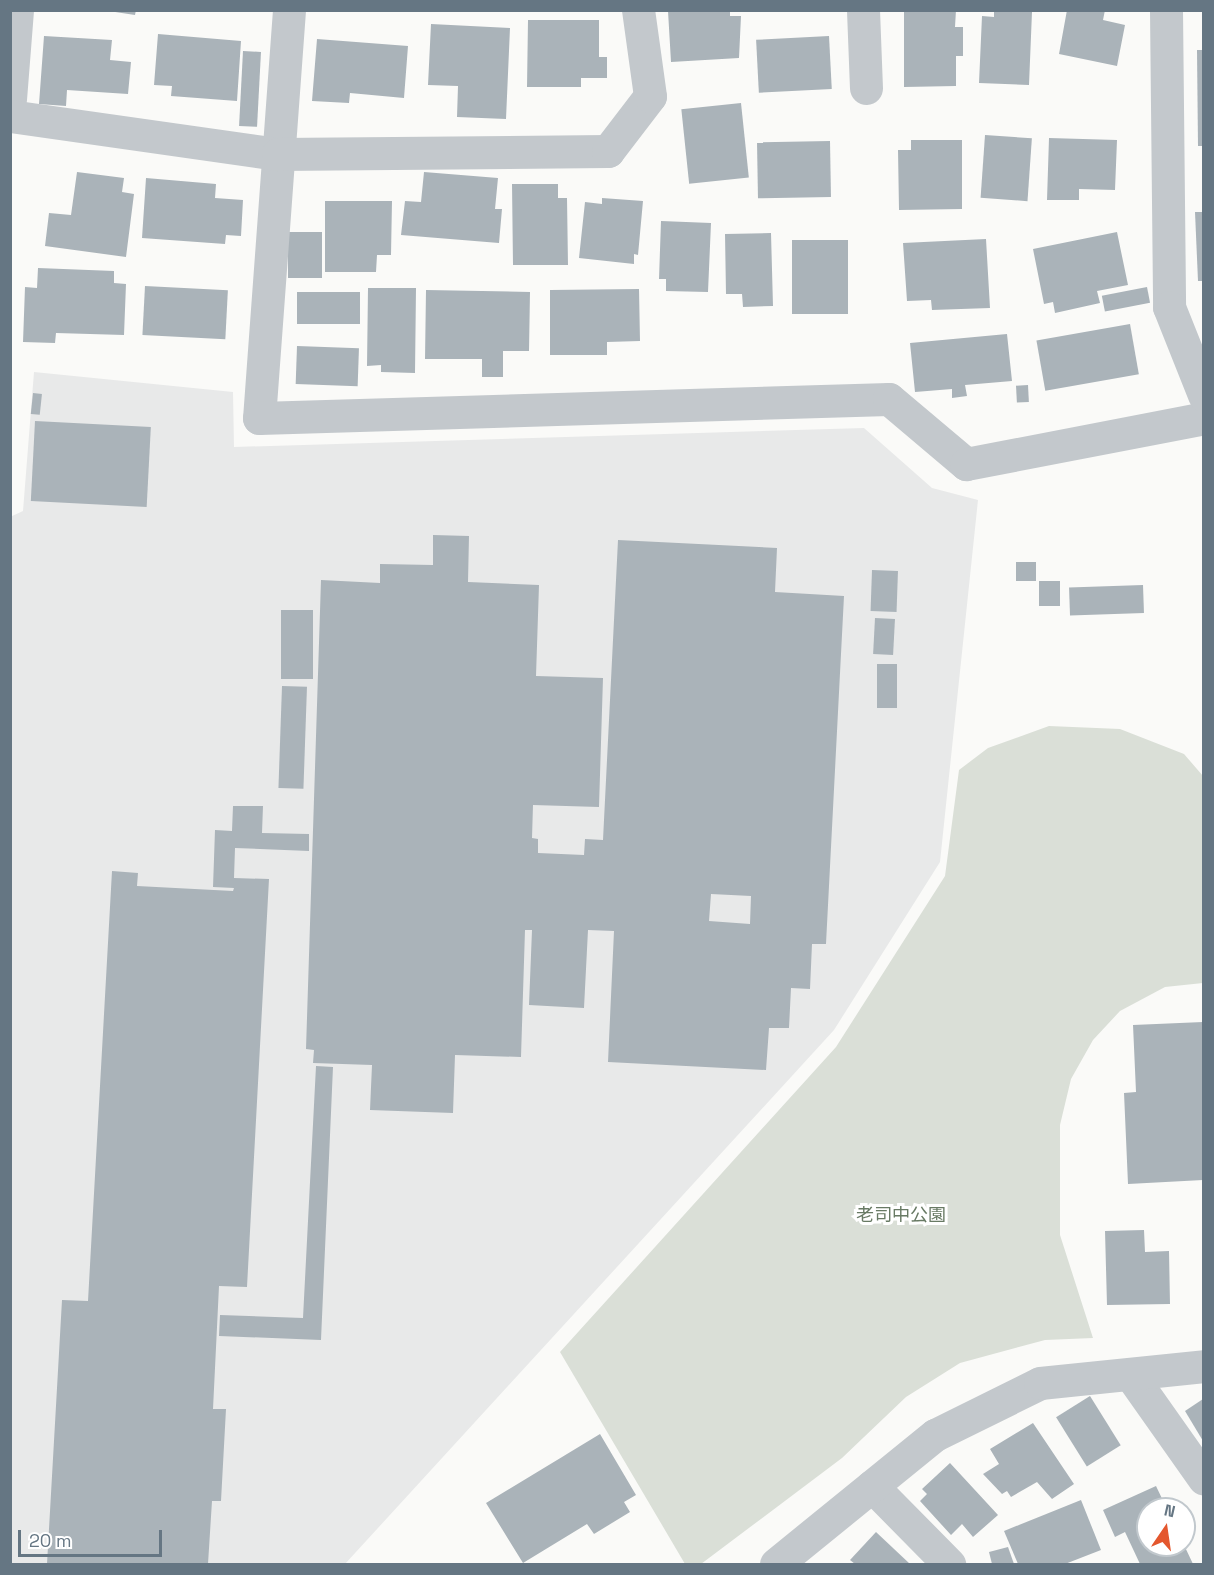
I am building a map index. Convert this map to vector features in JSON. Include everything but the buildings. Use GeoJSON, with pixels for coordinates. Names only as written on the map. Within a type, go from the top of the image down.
{"type":"FeatureCollection","features":[{"type":"Feature","properties":{"kind":"street"},"geometry":{"type":"LineString","coordinates":[[10,99],[17,10]]}},
{"type":"Feature","properties":{"kind":"street"},"geometry":{"type":"LineString","coordinates":[[289,10],[258,418],[889,399],[966,464],[1203,418]]}},
{"type":"Feature","properties":{"kind":"street"},"geometry":{"type":"LineString","coordinates":[[10,116],[278,154],[608,152],[650,96],[639,10]]}},
{"type":"Feature","properties":{"kind":"street"},"geometry":{"type":"LineString","coordinates":[[863,10],[866,88]]}},
{"type":"Feature","properties":{"kind":"street"},"geometry":{"type":"LineString","coordinates":[[1166,10],[1169,307],[1203,395]]}},
{"type":"Feature","properties":{"kind":"street"},"geometry":{"type":"LineString","coordinates":[[776,1564],[935,1435],[1040,1383],[1203,1366]]}},
{"type":"Feature","properties":{"kind":"street"},"geometry":{"type":"LineString","coordinates":[[1130,1374],[1203,1479]]}},
{"type":"Feature","properties":{"kind":"street"},"geometry":{"type":"LineString","coordinates":[[872,1486],[949,1564]]}},
{"type":"Feature","properties":{"kind":"shaded area"},"geometry":{"type":"Polygon","coordinates":[[[34,372],[233,392],[234,447],[864,428],[932,488],[978,500],[940,862],[834,1030],[345,1564],[11,1564],[10,517],[23,511],[34,372]]]}},
{"type":"Feature","properties":{"kind":"green space","name":"老司中公園"},"geometry":{"type":"Polygon","coordinates":[[[1049,726],[1120,729],[1184,754],[1203,776],[1203,983],[1165,987],[1120,1011],[1093,1040],[1071,1079],[1060,1125],[1060,1235],[1093,1338],[1045,1340],[960,1363],[906,1397],[842,1458],[701,1564],[685,1564],[560,1352],[836,1047],[945,876],[959,770],[988,748],[1049,726]]]}}]}
